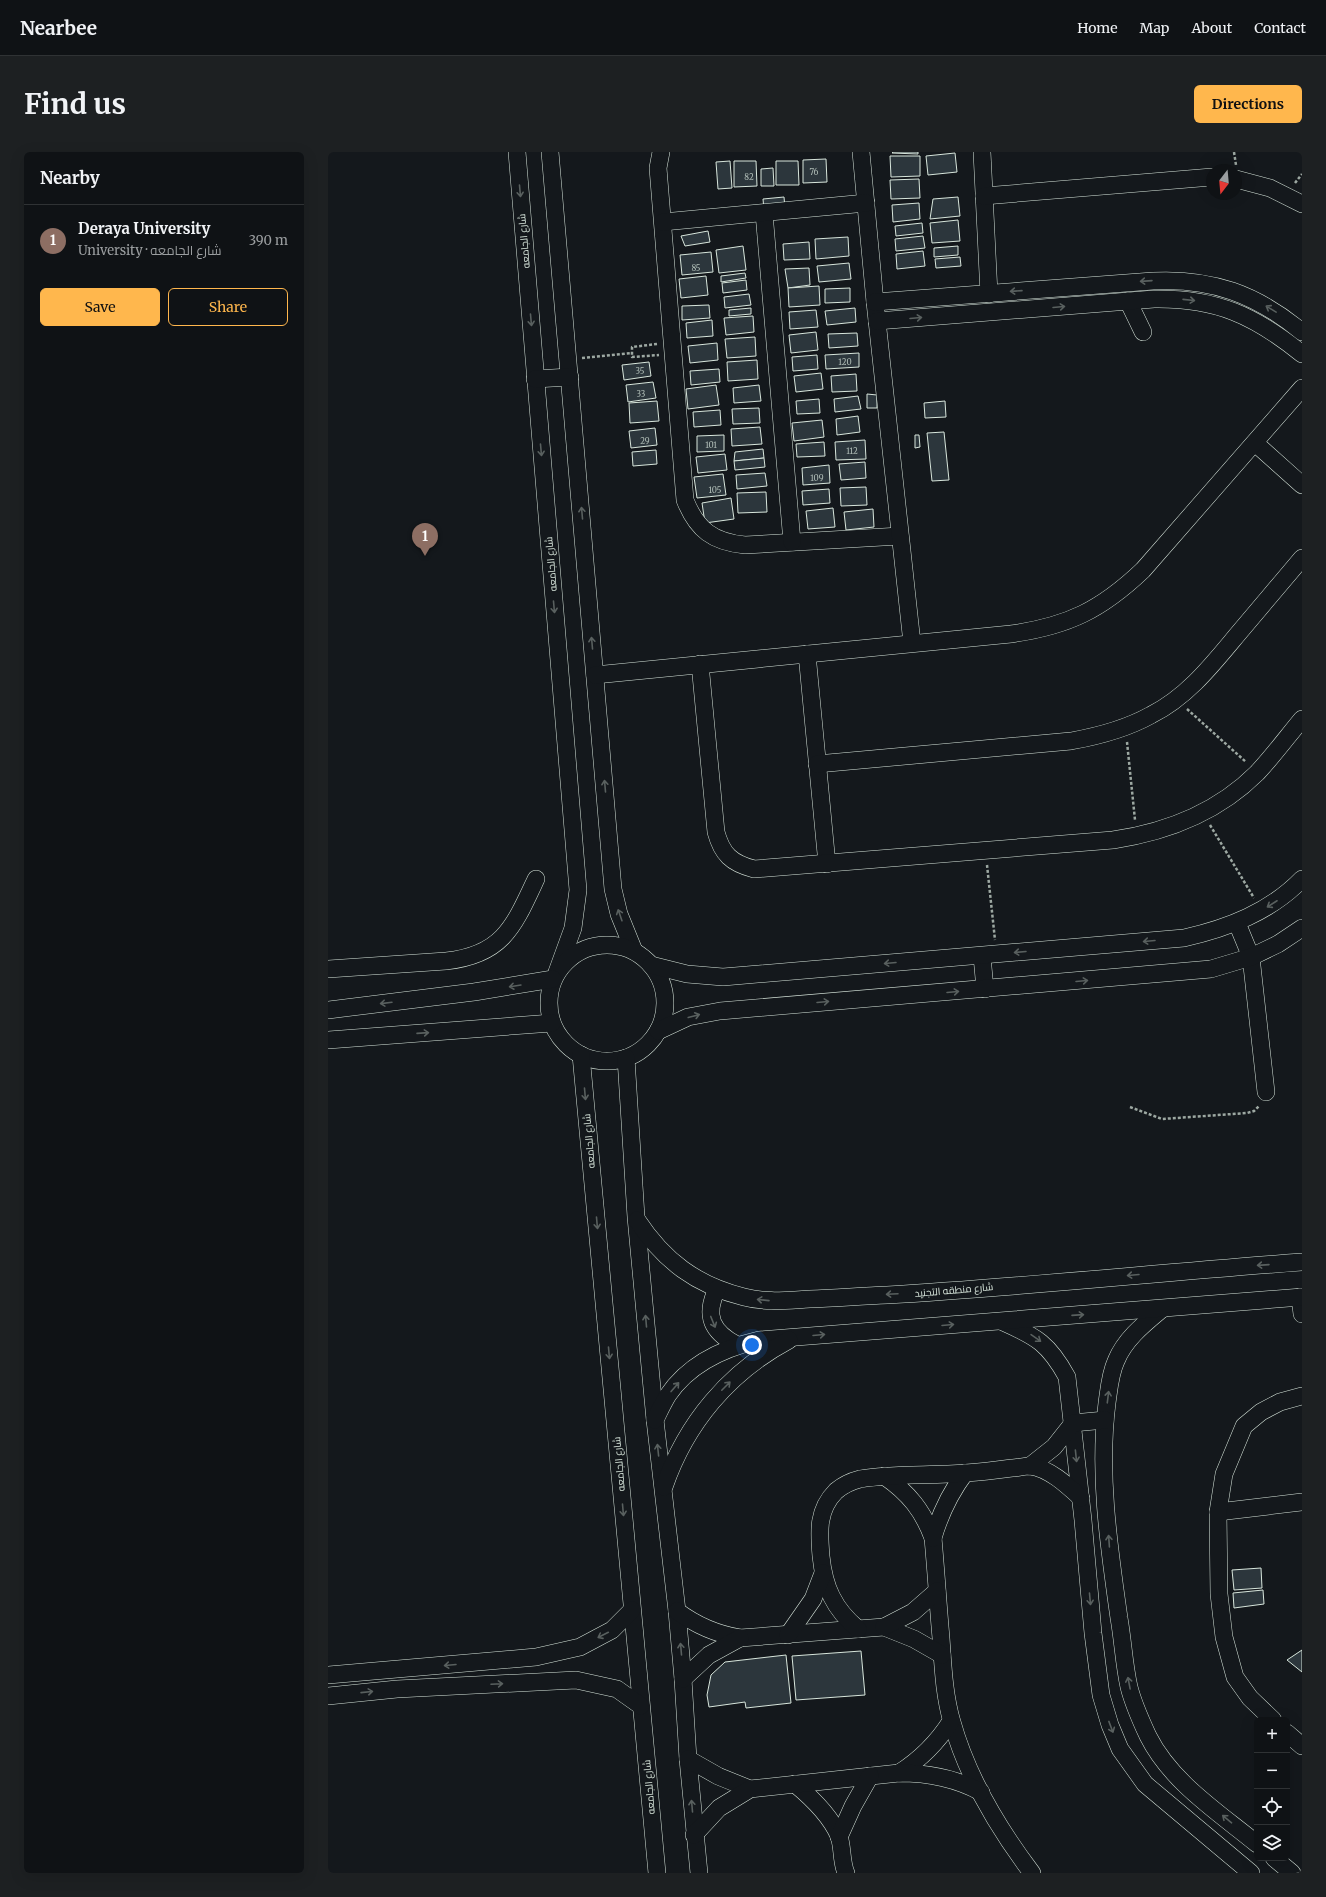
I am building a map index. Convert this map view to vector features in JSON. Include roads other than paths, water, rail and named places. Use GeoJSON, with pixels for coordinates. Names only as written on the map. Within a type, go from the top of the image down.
{"type":"FeatureCollection","features":[{"type":"Feature","properties":{"kind":"street","name":"شارع الجامعه"},"geometry":{"type":"LineString","coordinates":[[517,152],[578,890],[573,928],[555,976]]}},
{"type":"Feature","properties":{"kind":"street"},"geometry":{"type":"LineString","coordinates":[[550,152],[569,359],[613,889],[619,914],[634,951]]}},
{"type":"Feature","properties":{"kind":"street"},"geometry":{"type":"LineString","coordinates":[[661,152],[658,168],[685,500],[691,515],[701,528],[714,538],[729,543],[746,545],[900,536]]}},
{"type":"Feature","properties":{"kind":"street"},"geometry":{"type":"LineString","coordinates":[[861,152],[875,302],[912,644]]}},
{"type":"Feature","properties":{"kind":"street"},"geometry":{"type":"LineString","coordinates":[[982,152],[989,294]]}},
{"type":"Feature","properties":{"kind":"street"},"geometry":{"type":"LineString","coordinates":[[984,196],[1206,178]]}},
{"type":"Feature","properties":{"kind":"street"},"geometry":{"type":"LineString","coordinates":[[1242,181],[1270,188],[1302,204]]}},
{"type":"Feature","properties":{"kind":"street"},"geometry":{"type":"LineString","coordinates":[[663,222],[866,203]]}},
{"type":"Feature","properties":{"kind":"street"},"geometry":{"type":"LineString","coordinates":[[764,213],[792,542]]}},
{"type":"Feature","properties":{"kind":"street"},"geometry":{"type":"LineString","coordinates":[[875,302],[1153,281],[1190,281],[1214,285],[1244,295],[1276,312],[1302,332]]}},
{"type":"Feature","properties":{"kind":"street"},"geometry":{"type":"LineString","coordinates":[[877,321],[1170,299],[1204,302],[1237,312],[1267,327],[1302,354]]}},
{"type":"Feature","properties":{"kind":"street"},"geometry":{"type":"LineString","coordinates":[[1128,301],[1143,332]]}},
{"type":"Feature","properties":{"kind":"street"},"geometry":{"type":"LineString","coordinates":[[535,379],[570,377]]}},
{"type":"Feature","properties":{"kind":"street"},"geometry":{"type":"LineString","coordinates":[[595,674],[912,644],[1041,630],[1070,621],[1097,608],[1121,591],[1143,570],[1302,388]]}},
{"type":"Feature","properties":{"kind":"street"},"geometry":{"type":"LineString","coordinates":[[1255,443],[1302,485]]}},
{"type":"Feature","properties":{"kind":"street"},"geometry":{"type":"LineString","coordinates":[[817,764],[1070,741],[1099,736],[1126,727],[1152,715],[1176,700],[1199,680],[1302,558]]}},
{"type":"Feature","properties":{"kind":"street"},"geometry":{"type":"LineString","coordinates":[[807,654],[827,864]]}},
{"type":"Feature","properties":{"kind":"street"},"geometry":{"type":"LineString","coordinates":[[700,664],[716,832],[720,845],[728,857],[740,865],[754,869],[986,852],[1136,837],[1159,831],[1202,813],[1240,788],[1257,772],[1302,719]]}},
{"type":"Feature","properties":{"kind":"street"},"geometry":{"type":"LineString","coordinates":[[328,969],[461,960],[476,955],[490,948],[512,927],[536,879]]}},
{"type":"Feature","properties":{"kind":"street"},"geometry":{"type":"LineString","coordinates":[[651,965],[687,974],[723,977],[1184,938],[1211,932],[1237,923],[1280,898],[1302,879]]}},
{"type":"Feature","properties":{"kind":"street"},"geometry":{"type":"LineString","coordinates":[[1237,923],[1251,957],[1266,1092]]}},
{"type":"Feature","properties":{"kind":"street"},"geometry":{"type":"LineString","coordinates":[[658,1031],[688,1017],[715,1012],[1211,969],[1251,957],[1278,944],[1302,928]]}},
{"type":"Feature","properties":{"kind":"street"},"geometry":{"type":"LineString","coordinates":[[606,944],[620,946],[634,951],[651,965],[659,977],[664,990],[665,1004],[663,1018],[658,1031],[645,1047],[626,1058],[604,1061],[581,1055],[564,1042],[552,1023],[548,1001],[555,976],[566,961],[578,952],[591,946],[606,944]]}},
{"type":"Feature","properties":{"kind":"street"},"geometry":{"type":"LineString","coordinates":[[985,989],[989,955]]}},
{"type":"Feature","properties":{"kind":"street"},"geometry":{"type":"LineString","coordinates":[[328,1010],[480,991],[555,976]]}},
{"type":"Feature","properties":{"kind":"street"},"geometry":{"type":"LineString","coordinates":[[328,1040],[552,1023]]}},
{"type":"Feature","properties":{"kind":"street","name":"شارع الجامعه"},"geometry":{"type":"LineString","coordinates":[[581,1055],[657,1873]]}},
{"type":"Feature","properties":{"kind":"street"},"geometry":{"type":"LineString","coordinates":[[626,1058],[636,1217],[655,1420],[684,1679],[688,1759],[694,1835],[699,1873]]}},
{"type":"Feature","properties":{"kind":"street","name":"شارع منطقه التجنيد"},"geometry":{"type":"LineString","coordinates":[[636,1217],[648,1236],[662,1252],[678,1267],[697,1280],[717,1289],[746,1298],[777,1301],[928,1292],[1302,1262]]}},
{"type":"Feature","properties":{"kind":"street"},"geometry":{"type":"LineString","coordinates":[[717,1289],[710,1307],[713,1323],[722,1336],[737,1345]]}},
{"type":"Feature","properties":{"kind":"street"},"geometry":{"type":"LineString","coordinates":[[655,1420],[669,1395],[688,1373],[711,1356],[737,1345],[759,1340],[1301,1297],[1302,1314]]}},
{"type":"Feature","properties":{"kind":"street"},"geometry":{"type":"LineString","coordinates":[[1162,1309],[1141,1326],[1126,1344],[1116,1361],[1111,1378],[1105,1420],[1105,1464],[1109,1545],[1130,1687],[1148,1735],[1166,1764],[1186,1785],[1254,1841]]}},
{"type":"Feature","properties":{"kind":"street"},"geometry":{"type":"LineString","coordinates":[[1001,1321],[1034,1336],[1045,1344],[1067,1377],[1081,1498],[1093,1633],[1101,1695],[1110,1725],[1120,1749],[1145,1784],[1251,1873]]}},
{"type":"Feature","properties":{"kind":"street"},"geometry":{"type":"LineString","coordinates":[[663,1491],[670,1471],[688,1434],[712,1401],[741,1372],[775,1347],[793,1338]]}},
{"type":"Feature","properties":{"kind":"street"},"geometry":{"type":"LineString","coordinates":[[1271,1717],[1250,1698],[1235,1677],[1224,1638],[1219,1594],[1218,1512],[1224,1474],[1244,1426],[1261,1412],[1280,1402],[1302,1396]]}},
{"type":"Feature","properties":{"kind":"street"},"geometry":{"type":"LineString","coordinates":[[1030,1466],[1054,1447],[1073,1423],[1105,1420]]}},
{"type":"Feature","properties":{"kind":"street"},"geometry":{"type":"LineString","coordinates":[[858,1629],[835,1605],[830,1595],[823,1573],[819,1532],[819,1521],[823,1509],[837,1490],[847,1484],[858,1479],[884,1476],[965,1473],[1030,1466],[1058,1479],[1081,1498]]}},
{"type":"Feature","properties":{"kind":"street"},"geometry":{"type":"LineString","coordinates":[[933,1538],[949,1497],[965,1473]]}},
{"type":"Feature","properties":{"kind":"street"},"geometry":{"type":"LineString","coordinates":[[884,1476],[910,1496],[928,1523],[933,1538],[945,1688],[951,1721],[964,1757],[981,1792],[1000,1826],[1032,1873]]}},
{"type":"Feature","properties":{"kind":"street"},"geometry":{"type":"LineString","coordinates":[[1218,1512],[1302,1502]]}},
{"type":"Feature","properties":{"kind":"street"},"geometry":{"type":"LineString","coordinates":[[1088,1573],[1113,1571]]}},
{"type":"Feature","properties":{"kind":"street"},"geometry":{"type":"LineString","coordinates":[[788,1635],[813,1600],[823,1573]]}},
{"type":"Feature","properties":{"kind":"street"},"geometry":{"type":"LineString","coordinates":[[884,1628],[913,1612],[937,1591]]}},
{"type":"Feature","properties":{"kind":"street"},"geometry":{"type":"LineString","coordinates":[[328,1675],[536,1657],[580,1647],[612,1630],[632,1610]]}},
{"type":"Feature","properties":{"kind":"street"},"geometry":{"type":"LineString","coordinates":[[677,1611],[691,1622],[706,1630],[723,1636],[740,1638],[884,1628],[914,1639],[942,1655]]}},
{"type":"Feature","properties":{"kind":"street"},"geometry":{"type":"LineString","coordinates":[[684,1679],[709,1655],[740,1638]]}},
{"type":"Feature","properties":{"kind":"street"},"geometry":{"type":"LineString","coordinates":[[328,1696],[397,1689],[576,1680],[617,1689],[641,1706]]}},
{"type":"Feature","properties":{"kind":"street"},"geometry":{"type":"LineString","coordinates":[[899,1773],[934,1745],[951,1721]]}},
{"type":"Feature","properties":{"kind":"street"},"geometry":{"type":"LineString","coordinates":[[1290,1736],[1302,1746]]}},
{"type":"Feature","properties":{"kind":"street"},"geometry":{"type":"LineString","coordinates":[[688,1759],[718,1776],[750,1789]]}},
{"type":"Feature","properties":{"kind":"street"},"geometry":{"type":"LineString","coordinates":[[694,1835],[719,1808],[750,1789],[899,1773],[916,1773],[944,1777],[966,1784],[981,1792]]}},
{"type":"Feature","properties":{"kind":"street"},"geometry":{"type":"LineString","coordinates":[[839,1837],[853,1806],[870,1776]]}},
{"type":"Feature","properties":{"kind":"street"},"geometry":{"type":"LineString","coordinates":[[795,1784],[820,1808],[839,1837],[842,1863],[846,1873]]}},
{"type":"Feature","properties":{"kind":"street"},"geometry":{"type":"LineString","coordinates":[[1227,1853],[1244,1833]]}},
{"type":"Feature","properties":{"kind":"street"},"geometry":{"type":"LineString","coordinates":[[1278,1861],[1292,1873]]}},
{"type":"Feature","properties":{"kind":"place","name":"Deraya University"},"geometry":{"type":"Point","coordinates":[425,556]}}]}
